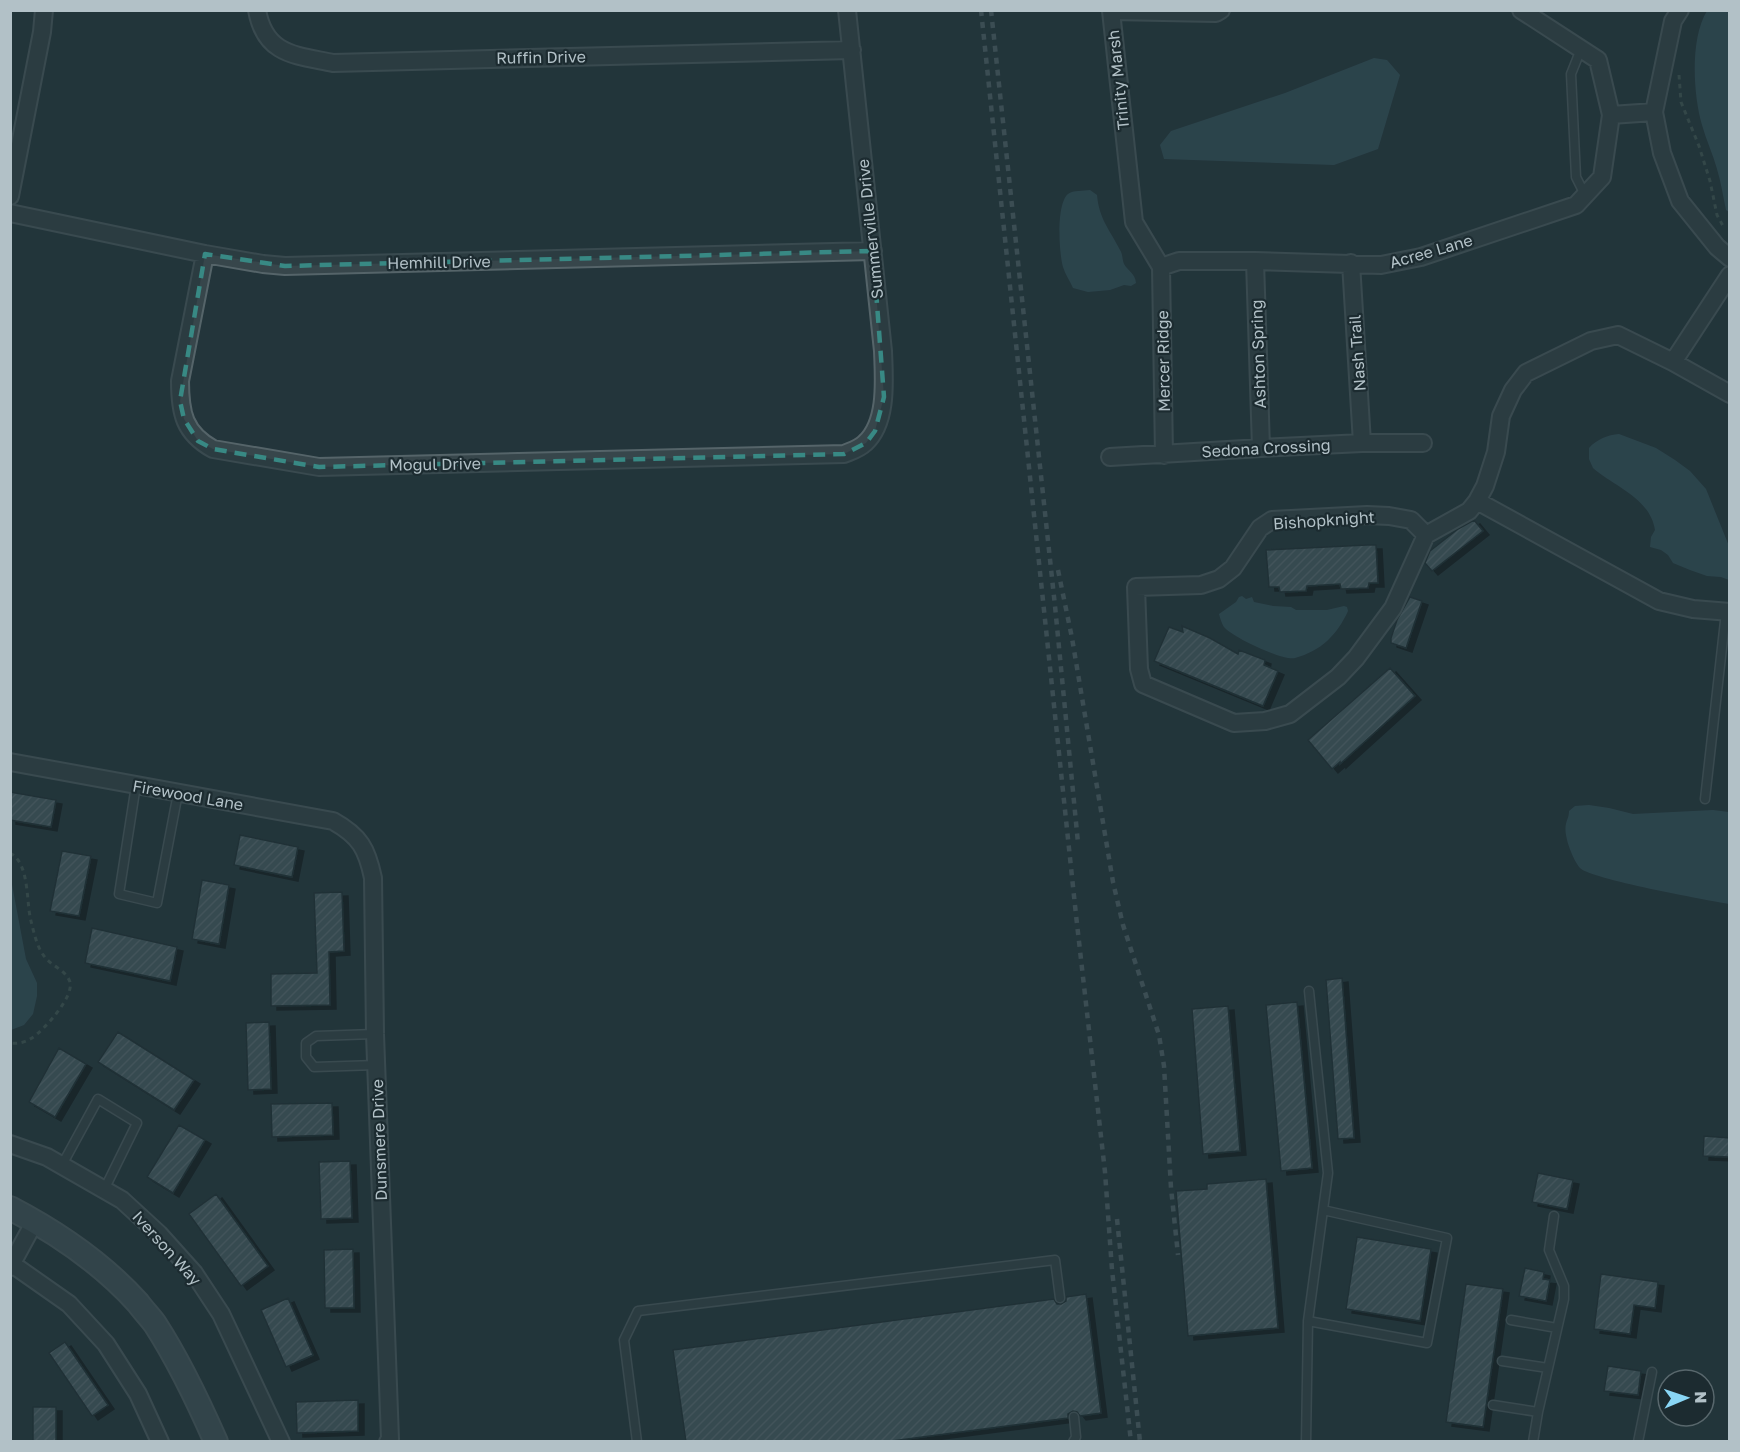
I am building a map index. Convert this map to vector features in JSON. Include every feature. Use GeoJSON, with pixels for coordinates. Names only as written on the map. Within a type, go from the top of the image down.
{"type":"FeatureCollection","features":[{"type":"Feature","properties":{"kind":"street"},"geometry":{"type":"LineString","coordinates":[[10,196],[42,32],[44,10]]}},
{"type":"Feature","properties":{"kind":"street","name":"Ruffin Drive"},"geometry":{"type":"LineString","coordinates":[[257,10],[259,23],[266,37],[283,51],[333,63],[852,50]]}},
{"type":"Feature","properties":{"kind":"street","name":"Summerville Drive"},"geometry":{"type":"LineString","coordinates":[[848,10],[883,351],[884,397],[875,431],[866,443]]}},
{"type":"Feature","properties":{"kind":"street","name":"Trinity Marsh"},"geometry":{"type":"LineString","coordinates":[[1161,267],[1134,222],[1111,11],[1216,13],[1221,10]]}},
{"type":"Feature","properties":{"kind":"street"},"geometry":{"type":"LineString","coordinates":[[1521,10],[1598,60],[1611,115],[1654,112]]}},
{"type":"Feature","properties":{"kind":"street"},"geometry":{"type":"LineString","coordinates":[[1680,10],[1673,21],[1654,112],[1662,153],[1680,201],[1730,258]]}},
{"type":"Feature","properties":{"kind":"street","name":"Acree Lane"},"geometry":{"type":"LineString","coordinates":[[1161,267],[1179,261],[1381,265],[1420,257],[1576,205],[1602,177],[1611,115]]}},
{"type":"Feature","properties":{"kind":"street","name":"Hemhill Drive"},"geometry":{"type":"LineString","coordinates":[[10,213],[205,254],[285,266],[873,251]]}},
{"type":"Feature","properties":{"kind":"street","name":"Mogul Drive"},"geometry":{"type":"LineString","coordinates":[[205,254],[180,381],[180,401],[184,419],[198,441],[213,449],[319,467],[843,454],[866,443]]}},
{"type":"Feature","properties":{"kind":"street","name":"Ashton Spring"},"geometry":{"type":"LineString","coordinates":[[1255,261],[1261,448]]}},
{"type":"Feature","properties":{"kind":"street","name":"Nash Trail"},"geometry":{"type":"LineString","coordinates":[[1351,263],[1362,443]]}},
{"type":"Feature","properties":{"kind":"street","name":"Mercer Ridge"},"geometry":{"type":"LineString","coordinates":[[1161,267],[1164,455]]}},
{"type":"Feature","properties":{"kind":"street"},"geometry":{"type":"LineString","coordinates":[[1673,362],[1730,275]]}},
{"type":"Feature","properties":{"kind":"street"},"geometry":{"type":"LineString","coordinates":[[1426,535],[1469,511],[1477,501],[1485,486],[1496,452],[1501,416],[1513,390],[1526,373],[1591,341],[1618,335],[1730,394]]}},
{"type":"Feature","properties":{"kind":"street","name":"Sedona Crossing"},"geometry":{"type":"LineString","coordinates":[[1110,457],[1362,443],[1423,443]]}},
{"type":"Feature","properties":{"kind":"street"},"geometry":{"type":"LineString","coordinates":[[1477,501],[1659,601],[1693,609],[1728,612]]}},
{"type":"Feature","properties":{"kind":"street","name":"Bishopknight"},"geometry":{"type":"LineString","coordinates":[[1389,516],[1411,520],[1426,535],[1393,608],[1356,658],[1338,677],[1290,714],[1265,721],[1234,723],[1143,684],[1138,669],[1136,587],[1201,585],[1219,579],[1233,568],[1260,528],[1272,520],[1389,516]]}},
{"type":"Feature","properties":{"kind":"street","name":"Firewood Lane"},"geometry":{"type":"LineString","coordinates":[[10,762],[333,821],[347,829],[359,840]]}},
{"type":"Feature","properties":{"kind":"street","name":"Dunsmere Drive"},"geometry":{"type":"LineString","coordinates":[[359,840],[369,859],[373,878],[375,1034],[390,1439],[388,1442]]}},
{"type":"Feature","properties":{"kind":"street","name":"Iverson Way"},"geometry":{"type":"LineString","coordinates":[[10,1144],[47,1157],[122,1200],[159,1234],[194,1273],[221,1314],[281,1442]]}},
{"type":"Feature","properties":{"kind":"street"},"geometry":{"type":"LineString","coordinates":[[10,1208],[67,1241],[126,1289],[154,1323],[195,1394],[216,1442]]}},
{"type":"Feature","properties":{"kind":"street"},"geometry":{"type":"LineString","coordinates":[[35,1221],[11,1266],[69,1304],[106,1344],[138,1394],[159,1442]]}},
{"type":"Feature","properties":{"kind":"lane"},"geometry":{"type":"LineString","coordinates":[[1581,49],[1571,74],[1576,177],[1585,195]]}},
{"type":"Feature","properties":{"kind":"lane"},"geometry":{"type":"LineString","coordinates":[[1705,799],[1728,612]]}},
{"type":"Feature","properties":{"kind":"lane"},"geometry":{"type":"LineString","coordinates":[[136,785],[118,894],[157,903],[178,793]]}},
{"type":"Feature","properties":{"kind":"lane"},"geometry":{"type":"LineString","coordinates":[[1306,1442],[1308,1321],[1328,1173],[1309,992]]}},
{"type":"Feature","properties":{"kind":"lane"},"geometry":{"type":"LineString","coordinates":[[375,1034],[316,1036],[306,1043],[306,1057],[314,1067],[377,1065]]}},
{"type":"Feature","properties":{"kind":"lane"},"geometry":{"type":"LineString","coordinates":[[62,1165],[98,1099],[137,1123],[104,1190]]}},
{"type":"Feature","properties":{"kind":"lane"},"geometry":{"type":"LineString","coordinates":[[1308,1321],[1427,1343],[1447,1238],[1323,1210]]}},
{"type":"Feature","properties":{"kind":"lane"},"geometry":{"type":"LineString","coordinates":[[1533,1442],[1564,1299],[1564,1286],[1549,1250],[1554,1216]]}},
{"type":"Feature","properties":{"kind":"lane"},"geometry":{"type":"LineString","coordinates":[[636,1442],[624,1340],[638,1311],[1055,1260],[1060,1298]]}},
{"type":"Feature","properties":{"kind":"lane"},"geometry":{"type":"LineString","coordinates":[[1511,1320],[1557,1328]]}},
{"type":"Feature","properties":{"kind":"lane"},"geometry":{"type":"LineString","coordinates":[[1502,1361],[1548,1368]]}},
{"type":"Feature","properties":{"kind":"lane"},"geometry":{"type":"LineString","coordinates":[[1638,1442],[1653,1372]]}},
{"type":"Feature","properties":{"kind":"lane"},"geometry":{"type":"LineString","coordinates":[[1493,1405],[1538,1412]]}},
{"type":"Feature","properties":{"kind":"lane"},"geometry":{"type":"LineString","coordinates":[[1073,1442],[1076,1437],[1074,1417]]}},
{"type":"Feature","properties":{"kind":"path"},"geometry":{"type":"LineString","coordinates":[[1679,72],[1681,102],[1700,146],[1717,215],[1725,230]]}},
{"type":"Feature","properties":{"kind":"path"},"geometry":{"type":"LineString","coordinates":[[10,853],[15,855],[21,863],[30,918],[39,949],[45,958],[63,973],[70,985],[70,992],[45,1028],[31,1039],[19,1044],[10,1043]]}},
{"type":"Feature","properties":{"kind":"highlighted area"},"geometry":{"type":"Polygon","coordinates":[[[873,251],[884,397],[875,431],[866,443],[844,454],[319,467],[213,449],[198,441],[184,419],[180,401],[205,254],[285,266],[873,251]]]}},
{"type":"Feature","properties":{"kind":"water"},"geometry":{"type":"Polygon","coordinates":[[[1707,11],[1729,11],[1729,212],[1726,210],[1714,158],[1702,125],[1695,83],[1698,36],[1707,11]]]}},
{"type":"Feature","properties":{"kind":"water"},"geometry":{"type":"Polygon","coordinates":[[[1374,58],[1387,60],[1400,75],[1378,149],[1334,165],[1164,159],[1160,145],[1171,131],[1285,93],[1374,58]]]}},
{"type":"Feature","properties":{"kind":"water"},"geometry":{"type":"Polygon","coordinates":[[[1090,190],[1097,195],[1103,218],[1121,252],[1124,264],[1134,277],[1136,283],[1131,286],[1124,285],[1110,290],[1088,292],[1073,288],[1065,272],[1060,240],[1060,218],[1064,199],[1070,193],[1090,190]]]}},
{"type":"Feature","properties":{"kind":"water"},"geometry":{"type":"Polygon","coordinates":[[[1619,434],[1656,448],[1675,460],[1690,471],[1706,489],[1729,546],[1729,580],[1707,576],[1673,563],[1661,550],[1650,547],[1651,537],[1655,530],[1646,509],[1630,494],[1593,468],[1589,459],[1589,448],[1592,445],[1603,438],[1619,434]]]}},
{"type":"Feature","properties":{"kind":"water"},"geometry":{"type":"Polygon","coordinates":[[[1242,596],[1246,599],[1252,597],[1254,602],[1291,607],[1296,610],[1327,610],[1344,606],[1348,611],[1339,627],[1327,641],[1313,651],[1289,658],[1258,647],[1224,627],[1219,614],[1242,596]]]}},
{"type":"Feature","properties":{"kind":"water"},"geometry":{"type":"Polygon","coordinates":[[[1589,805],[1633,814],[1713,810],[1729,812],[1729,904],[1604,878],[1580,868],[1569,847],[1565,829],[1569,811],[1575,806],[1589,805]]]}},
{"type":"Feature","properties":{"kind":"water"},"geometry":{"type":"Polygon","coordinates":[[[10,874],[26,959],[37,983],[33,1014],[24,1025],[11,1030],[10,874]]]}},
{"type":"Feature","properties":{"kind":"building"},"geometry":{"type":"Polygon","coordinates":[[[1474,520],[1483,531],[1432,571],[1425,563],[1430,551],[1458,529],[1474,520]]]}},
{"type":"Feature","properties":{"kind":"building"},"geometry":{"type":"Polygon","coordinates":[[[1376,545],[1378,583],[1369,583],[1368,588],[1341,589],[1340,584],[1307,586],[1306,591],[1280,592],[1279,587],[1269,587],[1266,550],[1376,545]]]}},
{"type":"Feature","properties":{"kind":"building"},"geometry":{"type":"Polygon","coordinates":[[[1410,597],[1422,601],[1406,648],[1391,643],[1391,638],[1397,620],[1410,597]]]}},
{"type":"Feature","properties":{"kind":"building"},"geometry":{"type":"Polygon","coordinates":[[[1182,626],[1238,654],[1239,650],[1265,660],[1264,665],[1278,671],[1263,706],[1154,661],[1169,627],[1183,632],[1182,626]]]}},
{"type":"Feature","properties":{"kind":"building"},"geometry":{"type":"Polygon","coordinates":[[[1390,668],[1415,696],[1332,769],[1308,740],[1390,668]]]}},
{"type":"Feature","properties":{"kind":"building"},"geometry":{"type":"Polygon","coordinates":[[[10,792],[56,800],[51,827],[10,820],[10,792]]]}},
{"type":"Feature","properties":{"kind":"building"},"geometry":{"type":"Polygon","coordinates":[[[240,835],[298,847],[292,877],[234,865],[240,835]]]}},
{"type":"Feature","properties":{"kind":"building"},"geometry":{"type":"Polygon","coordinates":[[[62,851],[91,856],[79,916],[50,911],[62,851]]]}},
{"type":"Feature","properties":{"kind":"building"},"geometry":{"type":"Polygon","coordinates":[[[202,880],[229,885],[219,944],[192,939],[202,880]]]}},
{"type":"Feature","properties":{"kind":"building"},"geometry":{"type":"Polygon","coordinates":[[[342,892],[344,951],[329,952],[330,1005],[271,1006],[271,974],[317,973],[314,893],[342,892]]]}},
{"type":"Feature","properties":{"kind":"building"},"geometry":{"type":"Polygon","coordinates":[[[92,928],[177,947],[170,981],[85,963],[92,928]]]}},
{"type":"Feature","properties":{"kind":"building"},"geometry":{"type":"Polygon","coordinates":[[[1342,978],[1354,1138],[1338,1139],[1326,980],[1342,978]]]}},
{"type":"Feature","properties":{"kind":"building"},"geometry":{"type":"Polygon","coordinates":[[[1297,1002],[1312,1168],[1281,1171],[1266,1005],[1297,1002]]]}},
{"type":"Feature","properties":{"kind":"building"},"geometry":{"type":"Polygon","coordinates":[[[1228,1006],[1240,1151],[1203,1154],[1192,1009],[1228,1006]]]}},
{"type":"Feature","properties":{"kind":"building"},"geometry":{"type":"Polygon","coordinates":[[[269,1022],[271,1089],[248,1090],[246,1023],[269,1022]]]}},
{"type":"Feature","properties":{"kind":"building"},"geometry":{"type":"Polygon","coordinates":[[[118,1032],[194,1080],[174,1110],[98,1062],[118,1032]]]}},
{"type":"Feature","properties":{"kind":"building"},"geometry":{"type":"Polygon","coordinates":[[[59,1048],[86,1064],[55,1117],[29,1102],[59,1048]]]}},
{"type":"Feature","properties":{"kind":"building"},"geometry":{"type":"Polygon","coordinates":[[[332,1103],[333,1135],[272,1137],[271,1104],[332,1103]]]}},
{"type":"Feature","properties":{"kind":"building"},"geometry":{"type":"Polygon","coordinates":[[[179,1125],[205,1140],[173,1193],[147,1177],[179,1125]]]}},
{"type":"Feature","properties":{"kind":"building"},"geometry":{"type":"Polygon","coordinates":[[[1704,1136],[1730,1138],[1730,1157],[1703,1156],[1704,1136]]]}},
{"type":"Feature","properties":{"kind":"building"},"geometry":{"type":"Polygon","coordinates":[[[350,1161],[352,1218],[321,1219],[319,1162],[350,1161]]]}},
{"type":"Feature","properties":{"kind":"building"},"geometry":{"type":"Polygon","coordinates":[[[1538,1173],[1573,1180],[1567,1209],[1532,1202],[1538,1173]]]}},
{"type":"Feature","properties":{"kind":"building"},"geometry":{"type":"Polygon","coordinates":[[[1266,1179],[1278,1328],[1188,1336],[1176,1191],[1207,1189],[1207,1184],[1266,1179]]]}},
{"type":"Feature","properties":{"kind":"building"},"geometry":{"type":"Polygon","coordinates":[[[216,1194],[268,1266],[241,1286],[189,1214],[216,1194]]]}},
{"type":"Feature","properties":{"kind":"building"},"geometry":{"type":"Polygon","coordinates":[[[1357,1237],[1431,1249],[1420,1321],[1346,1309],[1357,1237]]]}},
{"type":"Feature","properties":{"kind":"building"},"geometry":{"type":"Polygon","coordinates":[[[353,1249],[354,1308],[325,1308],[324,1250],[353,1249]]]}},
{"type":"Feature","properties":{"kind":"building"},"geometry":{"type":"Polygon","coordinates":[[[1525,1268],[1544,1272],[1543,1279],[1550,1280],[1546,1301],[1519,1296],[1525,1268]]]}},
{"type":"Feature","properties":{"kind":"building"},"geometry":{"type":"Polygon","coordinates":[[[1601,1274],[1658,1282],[1655,1308],[1634,1305],[1630,1334],[1594,1329],[1601,1274]]]}},
{"type":"Feature","properties":{"kind":"building"},"geometry":{"type":"Polygon","coordinates":[[[1466,1284],[1503,1289],[1483,1427],[1446,1422],[1466,1284]]]}},
{"type":"Feature","properties":{"kind":"building"},"geometry":{"type":"Polygon","coordinates":[[[1086,1294],[1101,1413],[1080,1416],[1073,1411],[1068,1414],[1068,1418],[884,1442],[686,1442],[673,1350],[1054,1299],[1057,1304],[1061,1304],[1066,1301],[1066,1297],[1086,1294]]]}},
{"type":"Feature","properties":{"kind":"building"},"geometry":{"type":"Polygon","coordinates":[[[288,1298],[313,1355],[286,1367],[261,1310],[288,1298]]]}},
{"type":"Feature","properties":{"kind":"building"},"geometry":{"type":"Polygon","coordinates":[[[65,1342],[108,1405],[92,1416],[49,1353],[65,1342]]]}},
{"type":"Feature","properties":{"kind":"building"},"geometry":{"type":"Polygon","coordinates":[[[1608,1366],[1641,1371],[1638,1395],[1604,1391],[1608,1366]]]}},
{"type":"Feature","properties":{"kind":"building"},"geometry":{"type":"Polygon","coordinates":[[[358,1400],[358,1431],[297,1433],[296,1402],[358,1400]]]}},
{"type":"Feature","properties":{"kind":"building"},"geometry":{"type":"Polygon","coordinates":[[[33,1407],[56,1407],[56,1442],[33,1442],[33,1407]]]}},
{"type":"Feature","properties":{"kind":"railway"},"geometry":{"type":"LineString","coordinates":[[981,10],[1105,1172],[1112,1270],[1131,1442]]}},
{"type":"Feature","properties":{"kind":"railway"},"geometry":{"type":"LineString","coordinates":[[991,10],[1078,843]]}},
{"type":"Feature","properties":{"kind":"railway"},"geometry":{"type":"LineString","coordinates":[[1058,570],[1072,638],[1113,882],[1123,925],[1159,1035],[1164,1066],[1171,1188],[1178,1255]]}},
{"type":"Feature","properties":{"kind":"railway"},"geometry":{"type":"LineString","coordinates":[[1117,1219],[1140,1442]]}}]}
